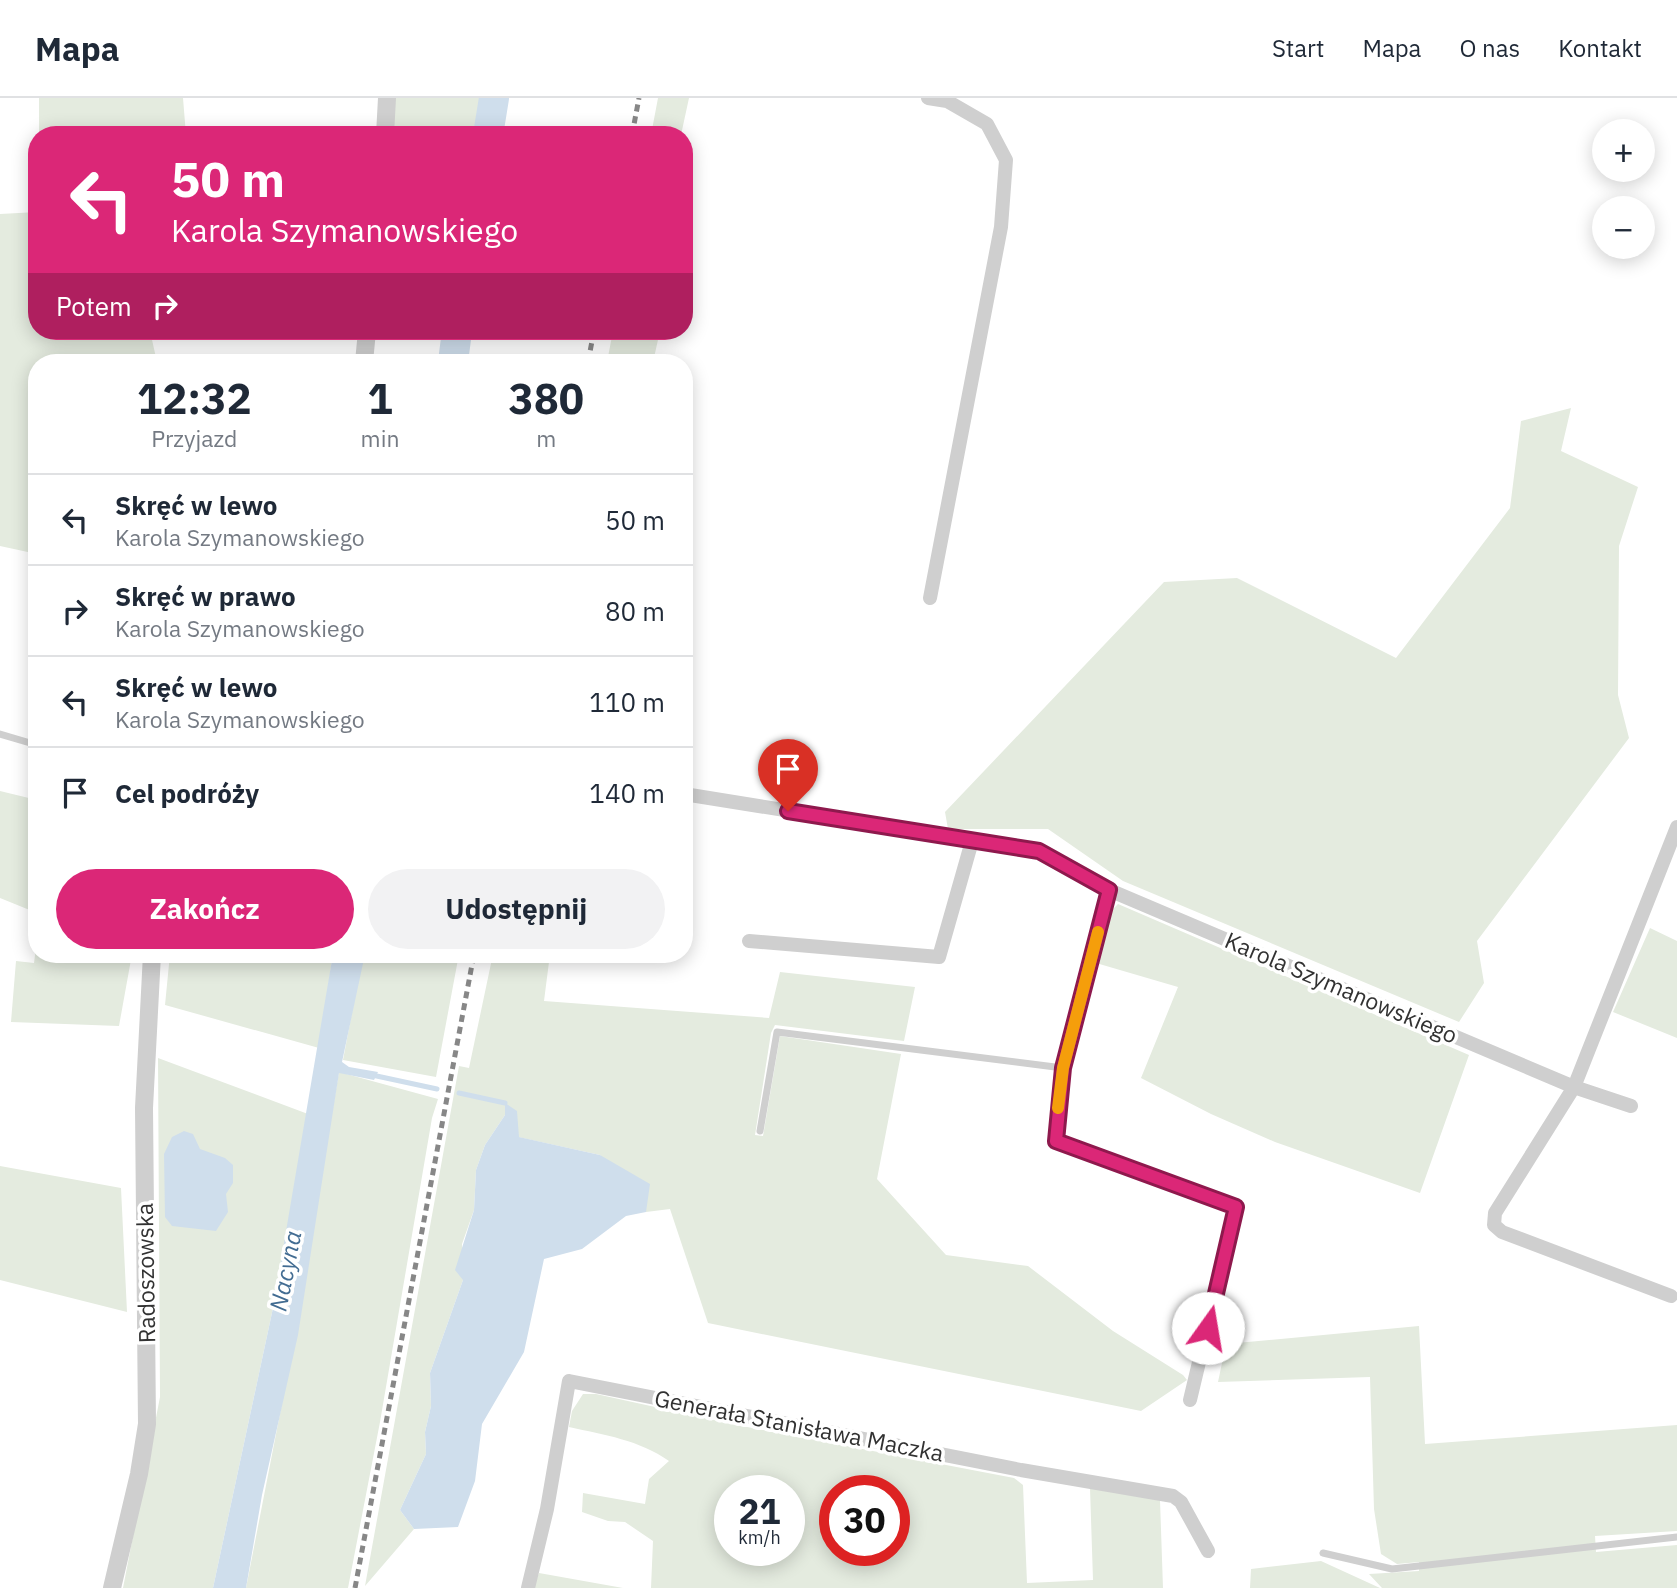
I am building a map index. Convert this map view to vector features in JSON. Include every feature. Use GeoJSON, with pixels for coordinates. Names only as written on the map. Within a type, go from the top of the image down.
{"type":"FeatureCollection","features":[{"type":"Feature","properties":{"kind":"street"},"geometry":{"type":"LineString","coordinates":[[385,126],[387,98]]}},
{"type":"Feature","properties":{"kind":"street"},"geometry":{"type":"LineString","coordinates":[[928,98],[947,101],[987,124],[1006,160],[1001,227],[930,598]]}},
{"type":"Feature","properties":{"kind":"street","name":"Karola Szymanowskiego"},"geometry":{"type":"LineString","coordinates":[[693,795],[1039,851],[1109,890],[1574,1087],[1631,1106]]}},
{"type":"Feature","properties":{"kind":"street"},"geometry":{"type":"LineString","coordinates":[[1671,1296],[1502,1232],[1494,1225],[1495,1213],[1574,1087],[1677,827]]}},
{"type":"Feature","properties":{"kind":"street"},"geometry":{"type":"LineString","coordinates":[[749,942],[939,957],[972,841]]}},
{"type":"Feature","properties":{"kind":"street"},"geometry":{"type":"LineString","coordinates":[[1109,890],[1063,1068],[1056,1141],[1236,1207],[1190,1400]]}},
{"type":"Feature","properties":{"kind":"street","name":"Radoszowska"},"geometry":{"type":"LineString","coordinates":[[112,1588],[139,1474],[147,1424],[144,1108],[152,963]]}},
{"type":"Feature","properties":{"kind":"street","name":"Generała Stanisława Maczka"},"geometry":{"type":"LineString","coordinates":[[528,1588],[547,1509],[569,1381],[1021,1470],[1173,1496],[1181,1502],[1208,1551]]}},
{"type":"Feature","properties":{"kind":"lane"},"geometry":{"type":"LineString","coordinates":[[0,734],[28,742]]}},
{"type":"Feature","properties":{"kind":"lane"},"geometry":{"type":"LineString","coordinates":[[760,1131],[777,1032],[1063,1068]]}},
{"type":"Feature","properties":{"kind":"lane"},"geometry":{"type":"LineString","coordinates":[[1323,1553],[1392,1569],[1677,1537]]}},
{"type":"Feature","properties":{"kind":"shaded area"},"geometry":{"type":"Polygon","coordinates":[[[39,98],[183,98],[185,126],[39,126],[39,98]]]}},
{"type":"Feature","properties":{"kind":"shaded area"},"geometry":{"type":"Polygon","coordinates":[[[392,98],[485,98],[481,126],[391,126],[392,98]]]}},
{"type":"Feature","properties":{"kind":"shaded area"},"geometry":{"type":"Polygon","coordinates":[[[658,98],[689,98],[683,126],[653,126],[658,98]]]}},
{"type":"Feature","properties":{"kind":"shaded area"},"geometry":{"type":"Polygon","coordinates":[[[28,212],[28,340],[152,340],[155,354],[28,354],[28,552],[0,546],[0,214],[28,212]]]}},
{"type":"Feature","properties":{"kind":"shaded area"},"geometry":{"type":"Polygon","coordinates":[[[611,340],[658,340],[655,354],[609,354],[611,340]]]}},
{"type":"Feature","properties":{"kind":"shaded area"},"geometry":{"type":"Polygon","coordinates":[[[1571,408],[1561,451],[1638,487],[1619,546],[1618,695],[1629,738],[1477,941],[1484,983],[1459,1022],[1123,881],[1048,829],[948,829],[945,812],[1164,582],[1237,578],[1396,658],[1510,508],[1521,421],[1571,408]]]}},
{"type":"Feature","properties":{"kind":"shaded area"},"geometry":{"type":"Polygon","coordinates":[[[0,791],[28,798],[28,909],[0,898],[0,791]]]}},
{"type":"Feature","properties":{"kind":"shaded area"},"geometry":{"type":"Polygon","coordinates":[[[1118,904],[1469,1055],[1420,1193],[1275,1142],[1211,1114],[1141,1078],[1178,987],[1096,963],[1108,914],[1118,904]]]}},
{"type":"Feature","properties":{"kind":"shaded area"},"geometry":{"type":"Polygon","coordinates":[[[1650,928],[1677,941],[1677,1038],[1613,1012],[1650,928]]]}},
{"type":"Feature","properties":{"kind":"shaded area"},"geometry":{"type":"Polygon","coordinates":[[[16,961],[130,963],[119,1026],[11,1022],[16,961]]]}},
{"type":"Feature","properties":{"kind":"shaded area"},"geometry":{"type":"Polygon","coordinates":[[[169,963],[332,963],[319,1048],[165,1005],[169,963]]]}},
{"type":"Feature","properties":{"kind":"shaded area"},"geometry":{"type":"Polygon","coordinates":[[[361,963],[457,963],[436,1077],[343,1060],[361,963]]]}},
{"type":"Feature","properties":{"kind":"shaded area"},"geometry":{"type":"Polygon","coordinates":[[[491,963],[549,963],[544,1001],[769,1018],[780,972],[915,987],[904,1041],[775,1025],[771,1033],[755,1135],[763,1136],[780,1036],[901,1054],[877,1179],[946,1255],[1028,1266],[1113,1331],[1187,1380],[1141,1411],[708,1323],[670,1209],[646,1212],[645,1205],[600,1155],[518,1137],[505,1104],[505,1115],[485,1145],[476,1170],[474,1210],[462,1244],[463,1280],[430,1373],[431,1406],[425,1432],[426,1454],[400,1510],[414,1529],[365,1586],[459,1066],[469,1068],[491,963]]]}},
{"type":"Feature","properties":{"kind":"shaded area"},"geometry":{"type":"Polygon","coordinates":[[[158,1058],[308,1114],[273,1308],[213,1588],[123,1588],[160,1397],[158,1058]]]}},
{"type":"Feature","properties":{"kind":"shaded area"},"geometry":{"type":"Polygon","coordinates":[[[339,1072],[438,1099],[432,1118],[380,1422],[348,1588],[246,1588],[284,1393],[339,1072]]]}},
{"type":"Feature","properties":{"kind":"shaded area"},"geometry":{"type":"Polygon","coordinates":[[[0,1166],[121,1188],[127,1312],[0,1280],[0,1166]]]}},
{"type":"Feature","properties":{"kind":"shaded area"},"geometry":{"type":"Polygon","coordinates":[[[1419,1326],[1425,1444],[1677,1425],[1677,1531],[1595,1536],[1596,1552],[1677,1545],[1677,1588],[1382,1588],[1369,1574],[1419,1571],[1419,1562],[1397,1564],[1381,1554],[1374,1509],[1370,1377],[1218,1382],[1226,1344],[1419,1326]]]}},
{"type":"Feature","properties":{"kind":"shaded area"},"geometry":{"type":"Polygon","coordinates":[[[583,1394],[596,1394],[737,1425],[1014,1478],[1023,1485],[1027,1583],[1093,1580],[1090,1488],[1160,1500],[1163,1588],[651,1588],[653,1541],[625,1522],[608,1521],[582,1512],[583,1493],[645,1504],[649,1479],[669,1461],[634,1443],[569,1427],[572,1411],[583,1394]]]}},
{"type":"Feature","properties":{"kind":"shaded area"},"geometry":{"type":"Polygon","coordinates":[[[1321,1561],[1380,1588],[1250,1588],[1251,1569],[1321,1561]]]}},
{"type":"Feature","properties":{"kind":"shaded area"},"geometry":{"type":"Polygon","coordinates":[[[539,1573],[623,1588],[533,1588],[539,1573]]]}},
{"type":"Feature","properties":{"kind":"water"},"geometry":{"type":"Polygon","coordinates":[[[331,963],[363,963],[342,1062],[349,1067],[378,1072],[374,1080],[339,1073],[298,1335],[262,1495],[246,1588],[213,1588],[273,1308],[331,963]]]}},
{"type":"Feature","properties":{"kind":"water"},"geometry":{"type":"Polygon","coordinates":[[[505,1103],[517,1111],[519,1137],[600,1155],[650,1184],[646,1212],[626,1216],[582,1249],[544,1259],[524,1352],[482,1424],[475,1481],[458,1527],[414,1529],[400,1510],[426,1454],[425,1432],[431,1406],[430,1373],[463,1280],[455,1270],[474,1210],[476,1170],[485,1145],[505,1115],[505,1103]]]}},
{"type":"Feature","properties":{"kind":"water"},"geometry":{"type":"Polygon","coordinates":[[[184,1131],[193,1134],[200,1149],[225,1158],[233,1165],[233,1183],[226,1194],[228,1212],[216,1231],[172,1226],[165,1217],[164,1154],[172,1137],[184,1131]]]}},
{"type":"Feature","properties":{"kind":"waterway","name":"Nacyna"},"geometry":{"type":"LineString","coordinates":[[489,126],[494,98]]}},
{"type":"Feature","properties":{"kind":"waterway","name":"Nacyna"},"geometry":{"type":"LineString","coordinates":[[454,354],[456,340]]}},
{"type":"Feature","properties":{"kind":"waterway"},"geometry":{"type":"LineString","coordinates":[[372,1075],[437,1089]]}},
{"type":"Feature","properties":{"kind":"waterway"},"geometry":{"type":"LineString","coordinates":[[459,1093],[505,1103]]}},
{"type":"Feature","properties":{"kind":"railway"},"geometry":{"type":"LineString","coordinates":[[634,126],[639,98]]}},
{"type":"Feature","properties":{"kind":"railway"},"geometry":{"type":"LineString","coordinates":[[590,354],[592,340]]}},
{"type":"Feature","properties":{"kind":"railway"},"geometry":{"type":"LineString","coordinates":[[355,1588],[472,963]]}},
{"type":"Feature","properties":{"kind":"slow traffic"},"geometry":{"type":"LineString","coordinates":[[1058,1108],[1063,1068],[1098,932]]}},
{"type":"Feature","properties":{"kind":"route"},"geometry":{"type":"LineString","coordinates":[[788,811],[1039,851],[1109,890],[1063,1068],[1056,1141],[1236,1207],[1208,1328]]}}]}
